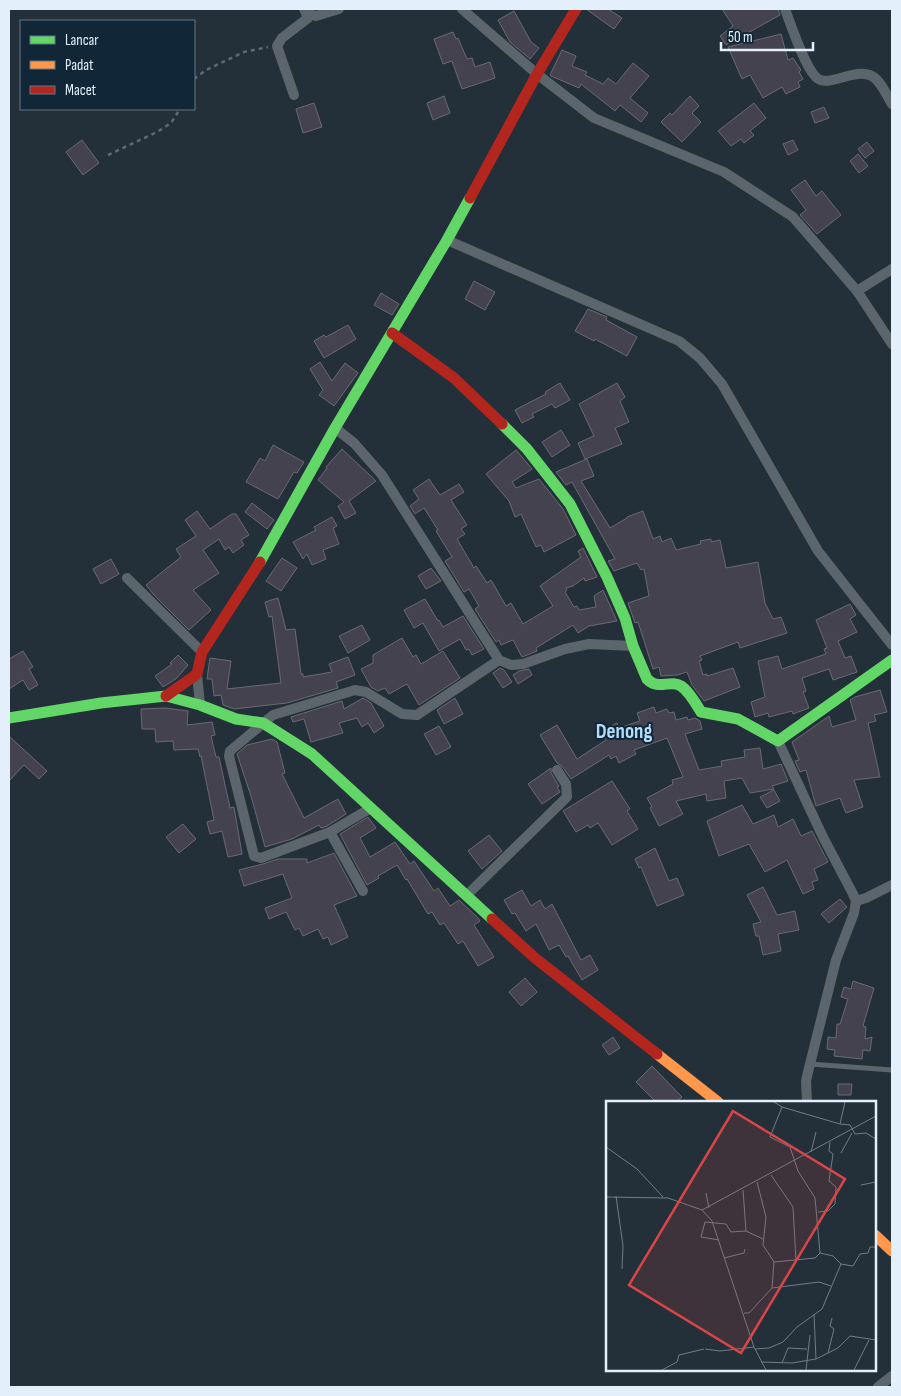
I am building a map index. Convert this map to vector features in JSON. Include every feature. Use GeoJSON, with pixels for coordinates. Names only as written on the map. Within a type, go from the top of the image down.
{"type":"FeatureCollection","features":[{"type":"Feature","properties":{"kind":"street"},"geometry":{"type":"LineString","coordinates":[[294,95],[277,46],[282,38],[306,13],[316,16],[339,9]]}},
{"type":"Feature","properties":{"kind":"street"},"geometry":{"type":"LineString","coordinates":[[462,9],[537,74],[594,118],[724,172],[793,217],[857,291],[892,344]]}},
{"type":"Feature","properties":{"kind":"street"},"geometry":{"type":"LineString","coordinates":[[200,704],[197,674],[202,652],[252,577],[334,428],[447,240],[537,74],[576,9]]}},
{"type":"Feature","properties":{"kind":"street"},"geometry":{"type":"LineString","coordinates":[[785,9],[810,71],[818,79],[826,81],[862,73],[873,76],[878,80],[892,104]]}},
{"type":"Feature","properties":{"kind":"street"},"geometry":{"type":"LineString","coordinates":[[447,240],[679,341],[700,358],[722,384],[818,551],[892,645]]}},
{"type":"Feature","properties":{"kind":"street"},"geometry":{"type":"LineString","coordinates":[[857,291],[892,269]]}},
{"type":"Feature","properties":{"kind":"street"},"geometry":{"type":"LineString","coordinates":[[392,333],[454,378],[527,449],[570,504],[607,577],[625,618],[633,646],[647,679],[655,685],[678,685],[683,687],[701,712],[738,720],[778,741],[823,837],[856,901],[852,920],[836,960],[810,1064],[806,1081],[807,1101]]}},
{"type":"Feature","properties":{"kind":"street"},"geometry":{"type":"LineString","coordinates":[[334,428],[362,450],[382,475],[499,660],[511,665],[523,664],[565,649],[589,644],[633,646]]}},
{"type":"Feature","properties":{"kind":"street"},"geometry":{"type":"LineString","coordinates":[[127,578],[202,652]]}},
{"type":"Feature","properties":{"kind":"street"},"geometry":{"type":"LineString","coordinates":[[371,808],[330,832],[261,858],[254,856],[229,756],[233,748],[273,715],[359,690],[370,693],[402,714],[418,715],[499,660]]}},
{"type":"Feature","properties":{"kind":"street"},"geometry":{"type":"LineString","coordinates":[[778,741],[892,660]]}},
{"type":"Feature","properties":{"kind":"street"},"geometry":{"type":"LineString","coordinates":[[166,696],[197,674]]}},
{"type":"Feature","properties":{"kind":"street"},"geometry":{"type":"LineString","coordinates":[[9,718],[101,703],[166,696],[200,704],[236,719],[264,723],[312,754],[535,958],[717,1101]]}},
{"type":"Feature","properties":{"kind":"street"},"geometry":{"type":"LineString","coordinates":[[467,895],[567,796],[566,784],[557,770]]}},
{"type":"Feature","properties":{"kind":"street"},"geometry":{"type":"LineString","coordinates":[[330,832],[363,891]]}},
{"type":"Feature","properties":{"kind":"street"},"geometry":{"type":"LineString","coordinates":[[856,901],[892,885]]}},
{"type":"Feature","properties":{"kind":"street"},"geometry":{"type":"LineString","coordinates":[[876,1236],[892,1251]]}},
{"type":"Feature","properties":{"kind":"street"},"geometry":{"type":"LineString","coordinates":[[878,1387],[892,1376]]}},
{"type":"Feature","properties":{"kind":"lane"},"geometry":{"type":"LineString","coordinates":[[810,1064],[892,1070]]}},
{"type":"Feature","properties":{"kind":"path"},"geometry":{"type":"LineString","coordinates":[[195,77],[244,52],[277,46]]}},
{"type":"Feature","properties":{"kind":"path"},"geometry":{"type":"LineString","coordinates":[[108,155],[172,124],[179,110]]}},
{"type":"Feature","properties":{"kind":"building"},"geometry":{"type":"Polygon","coordinates":[[[586,9],[608,9],[622,18],[614,29],[586,9]]]}},
{"type":"Feature","properties":{"kind":"building"},"geometry":{"type":"Polygon","coordinates":[[[722,9],[778,9],[780,15],[726,45],[720,36],[733,26],[722,9]]]}},
{"type":"Feature","properties":{"kind":"building"},"geometry":{"type":"Polygon","coordinates":[[[514,11],[531,42],[539,48],[530,59],[510,42],[498,20],[514,11]]]}},
{"type":"Feature","properties":{"kind":"building"},"geometry":{"type":"Polygon","coordinates":[[[453,32],[456,39],[458,38],[467,59],[472,58],[475,67],[490,62],[495,78],[462,89],[452,61],[443,64],[434,39],[453,32]]]}},
{"type":"Feature","properties":{"kind":"building"},"geometry":{"type":"Polygon","coordinates":[[[781,34],[788,60],[793,58],[801,70],[799,72],[803,79],[798,82],[800,87],[786,94],[782,87],[763,98],[750,75],[742,79],[728,47],[781,34]]]}},
{"type":"Feature","properties":{"kind":"building"},"geometry":{"type":"Polygon","coordinates":[[[562,50],[576,56],[572,66],[587,72],[585,75],[603,84],[608,78],[616,84],[633,63],[649,76],[630,98],[648,113],[641,122],[620,105],[615,111],[581,84],[579,88],[551,76],[562,50]]]}},
{"type":"Feature","properties":{"kind":"building"},"geometry":{"type":"Polygon","coordinates":[[[444,96],[450,113],[433,120],[427,103],[444,96]]]}},
{"type":"Feature","properties":{"kind":"building"},"geometry":{"type":"Polygon","coordinates":[[[690,96],[699,106],[692,113],[701,122],[682,142],[661,122],[670,113],[672,115],[690,96]]]}},
{"type":"Feature","properties":{"kind":"building"},"geometry":{"type":"Polygon","coordinates":[[[314,103],[322,127],[303,133],[296,109],[314,103]]]}},
{"type":"Feature","properties":{"kind":"building"},"geometry":{"type":"Polygon","coordinates":[[[754,103],[766,118],[750,131],[754,135],[744,143],[741,139],[731,146],[718,131],[754,103]]]}},
{"type":"Feature","properties":{"kind":"building"},"geometry":{"type":"Polygon","coordinates":[[[824,107],[829,118],[815,123],[811,112],[824,107]]]}},
{"type":"Feature","properties":{"kind":"building"},"geometry":{"type":"Polygon","coordinates":[[[82,140],[99,163],[83,175],[66,152],[82,140]]]}},
{"type":"Feature","properties":{"kind":"building"},"geometry":{"type":"Polygon","coordinates":[[[793,140],[798,150],[788,155],[783,144],[793,140]]]}},
{"type":"Feature","properties":{"kind":"building"},"geometry":{"type":"Polygon","coordinates":[[[867,142],[874,151],[865,158],[858,149],[867,142]]]}},
{"type":"Feature","properties":{"kind":"building"},"geometry":{"type":"Polygon","coordinates":[[[858,154],[868,166],[859,173],[850,161],[858,154]]]}},
{"type":"Feature","properties":{"kind":"building"},"geometry":{"type":"Polygon","coordinates":[[[805,180],[816,196],[822,191],[841,215],[817,234],[800,215],[806,210],[791,190],[805,180]]]}},
{"type":"Feature","properties":{"kind":"building"},"geometry":{"type":"Polygon","coordinates":[[[474,281],[495,292],[485,310],[465,299],[474,281]]]}},
{"type":"Feature","properties":{"kind":"building"},"geometry":{"type":"Polygon","coordinates":[[[381,293],[399,304],[392,315],[374,305],[381,293]]]}},
{"type":"Feature","properties":{"kind":"building"},"geometry":{"type":"Polygon","coordinates":[[[588,309],[607,317],[606,320],[637,337],[627,356],[575,331],[588,309]]]}},
{"type":"Feature","properties":{"kind":"building"},"geometry":{"type":"Polygon","coordinates":[[[348,325],[356,339],[324,358],[314,341],[348,325]]]}},
{"type":"Feature","properties":{"kind":"building"},"geometry":{"type":"Polygon","coordinates":[[[320,362],[332,381],[345,363],[358,373],[334,406],[319,395],[323,390],[310,369],[320,362]]]}},
{"type":"Feature","properties":{"kind":"building"},"geometry":{"type":"Polygon","coordinates":[[[560,383],[570,400],[555,408],[552,404],[532,414],[534,417],[522,423],[515,410],[546,394],[545,392],[560,383]]]}},
{"type":"Feature","properties":{"kind":"building"},"geometry":{"type":"Polygon","coordinates":[[[617,383],[625,397],[620,401],[629,422],[615,428],[622,444],[585,459],[578,443],[594,436],[579,404],[617,383]]]}},
{"type":"Feature","properties":{"kind":"building"},"geometry":{"type":"Polygon","coordinates":[[[561,430],[570,445],[552,457],[542,442],[561,430]]]}},
{"type":"Feature","properties":{"kind":"building"},"geometry":{"type":"Polygon","coordinates":[[[273,445],[304,462],[297,473],[294,472],[278,499],[246,482],[260,458],[265,461],[273,445]]]}},
{"type":"Feature","properties":{"kind":"building"},"geometry":{"type":"Polygon","coordinates":[[[342,449],[376,481],[349,501],[356,513],[345,519],[338,506],[344,502],[318,480],[326,467],[342,449]]]}},
{"type":"Feature","properties":{"kind":"building"},"geometry":{"type":"Polygon","coordinates":[[[516,450],[532,469],[512,482],[516,488],[539,479],[563,509],[576,535],[544,552],[541,545],[536,547],[521,514],[515,517],[509,501],[486,474],[516,450]]]}},
{"type":"Feature","properties":{"kind":"building"},"geometry":{"type":"Polygon","coordinates":[[[587,459],[594,476],[581,481],[610,528],[627,517],[643,511],[653,539],[660,536],[662,542],[671,538],[676,550],[701,544],[700,541],[711,539],[711,542],[720,540],[726,568],[758,562],[765,603],[773,619],[781,617],[787,633],[740,648],[738,642],[700,656],[702,660],[699,661],[703,675],[707,674],[707,676],[733,668],[740,687],[704,701],[692,685],[687,672],[661,676],[659,667],[653,669],[638,622],[635,623],[628,603],[649,596],[644,569],[641,570],[637,563],[614,571],[608,561],[615,559],[572,482],[566,485],[556,472],[587,459]]]}},
{"type":"Feature","properties":{"kind":"building"},"geometry":{"type":"Polygon","coordinates":[[[429,479],[440,495],[459,484],[464,492],[451,500],[467,525],[461,529],[465,534],[457,539],[474,568],[476,566],[487,583],[491,580],[506,606],[511,603],[523,624],[553,606],[540,586],[581,557],[578,551],[583,548],[597,577],[585,581],[584,578],[573,586],[566,588],[565,592],[574,607],[577,606],[579,610],[596,607],[594,596],[603,590],[617,621],[589,626],[578,633],[573,625],[536,648],[537,651],[522,657],[513,640],[501,645],[499,640],[496,642],[475,609],[479,606],[469,589],[464,592],[445,561],[452,557],[436,531],[438,530],[424,508],[415,514],[410,506],[419,499],[413,490],[429,479]]]}},
{"type":"Feature","properties":{"kind":"building"},"geometry":{"type":"Polygon","coordinates":[[[252,503],[274,520],[267,529],[245,512],[252,503]]]}},
{"type":"Feature","properties":{"kind":"building"},"geometry":{"type":"Polygon","coordinates":[[[197,511],[210,529],[232,514],[236,514],[249,535],[241,540],[244,545],[233,553],[229,547],[225,550],[219,539],[203,550],[219,573],[193,590],[211,610],[189,630],[146,585],[181,557],[176,549],[196,536],[185,520],[197,511]]]}},
{"type":"Feature","properties":{"kind":"building"},"geometry":{"type":"Polygon","coordinates":[[[332,517],[337,526],[333,528],[339,544],[323,550],[326,559],[312,565],[307,554],[303,559],[293,542],[316,530],[314,527],[332,517]]]}},
{"type":"Feature","properties":{"kind":"building"},"geometry":{"type":"Polygon","coordinates":[[[282,558],[297,568],[281,591],[266,581],[282,558]]]}},
{"type":"Feature","properties":{"kind":"building"},"geometry":{"type":"Polygon","coordinates":[[[111,559],[119,574],[101,584],[93,569],[111,559]]]}},
{"type":"Feature","properties":{"kind":"building"},"geometry":{"type":"Polygon","coordinates":[[[431,568],[441,581],[426,589],[418,576],[431,568]]]}},
{"type":"Feature","properties":{"kind":"building"},"geometry":{"type":"Polygon","coordinates":[[[278,598],[286,630],[295,629],[303,677],[332,672],[329,664],[348,657],[355,675],[336,682],[338,688],[287,703],[234,709],[223,705],[221,695],[214,696],[212,679],[207,679],[210,658],[231,661],[227,689],[281,683],[272,616],[269,617],[265,602],[278,598]]]}},
{"type":"Feature","properties":{"kind":"building"},"geometry":{"type":"Polygon","coordinates":[[[425,599],[443,627],[463,616],[484,649],[472,655],[469,649],[466,650],[460,639],[439,651],[423,623],[414,628],[404,610],[425,599]]]}},
{"type":"Feature","properties":{"kind":"building"},"geometry":{"type":"Polygon","coordinates":[[[850,604],[856,615],[850,619],[857,632],[838,641],[845,658],[851,656],[857,672],[833,680],[829,669],[802,678],[806,691],[803,692],[809,708],[793,714],[792,711],[769,717],[768,713],[755,717],[751,702],[765,697],[758,661],[778,656],[782,669],[826,654],[824,649],[827,648],[816,620],[850,604]]]}},
{"type":"Feature","properties":{"kind":"building"},"geometry":{"type":"Polygon","coordinates":[[[362,625],[370,640],[348,653],[339,636],[362,625]]]}},
{"type":"Feature","properties":{"kind":"building"},"geometry":{"type":"Polygon","coordinates":[[[402,638],[413,657],[416,655],[421,664],[443,651],[460,678],[419,705],[407,684],[389,694],[385,688],[378,691],[371,687],[361,669],[373,663],[373,655],[402,638]]]}},
{"type":"Feature","properties":{"kind":"building"},"geometry":{"type":"Polygon","coordinates":[[[23,651],[33,667],[29,669],[38,685],[29,690],[23,680],[9,689],[9,659],[23,651]]]}},
{"type":"Feature","properties":{"kind":"building"},"geometry":{"type":"Polygon","coordinates":[[[178,655],[188,665],[177,678],[163,687],[155,676],[172,664],[170,663],[178,655]]]}},
{"type":"Feature","properties":{"kind":"building"},"geometry":{"type":"Polygon","coordinates":[[[500,668],[504,670],[512,682],[503,688],[493,673],[500,668]]]}},
{"type":"Feature","properties":{"kind":"building"},"geometry":{"type":"Polygon","coordinates":[[[529,669],[532,675],[518,684],[513,675],[519,671],[529,669]]]}},
{"type":"Feature","properties":{"kind":"building"},"geometry":{"type":"Polygon","coordinates":[[[880,690],[887,712],[874,715],[876,721],[868,723],[880,777],[854,780],[863,807],[846,813],[840,798],[816,806],[806,770],[800,772],[795,761],[799,760],[792,742],[829,716],[832,727],[856,720],[850,700],[880,690]]]}},
{"type":"Feature","properties":{"kind":"building"},"geometry":{"type":"Polygon","coordinates":[[[363,698],[371,703],[384,726],[374,733],[368,723],[362,727],[357,718],[339,723],[343,733],[311,742],[304,719],[293,722],[291,717],[342,701],[344,709],[363,698]]]}},
{"type":"Feature","properties":{"kind":"building"},"geometry":{"type":"Polygon","coordinates":[[[455,698],[463,714],[444,724],[437,710],[455,698]]]}},
{"type":"Feature","properties":{"kind":"building"},"geometry":{"type":"Polygon","coordinates":[[[654,707],[656,713],[667,709],[669,713],[674,712],[676,720],[687,717],[688,720],[695,718],[700,721],[702,729],[685,734],[699,770],[722,766],[721,761],[745,757],[744,750],[760,748],[763,769],[781,764],[788,781],[772,786],[774,789],[750,793],[742,778],[724,781],[726,798],[707,801],[706,794],[676,801],[683,814],[659,826],[647,798],[673,784],[672,780],[683,777],[667,738],[634,750],[636,754],[619,763],[616,756],[611,759],[609,755],[571,779],[562,766],[557,763],[540,735],[557,725],[577,759],[606,740],[601,731],[617,723],[619,728],[640,721],[637,713],[654,707]]]}},
{"type":"Feature","properties":{"kind":"building"},"geometry":{"type":"Polygon","coordinates":[[[165,708],[188,711],[187,725],[212,722],[215,735],[211,736],[216,757],[219,757],[230,808],[234,807],[242,854],[228,857],[222,831],[210,834],[207,822],[214,820],[198,749],[174,750],[173,741],[156,742],[155,729],[142,729],[141,709],[165,708]]]}},
{"type":"Feature","properties":{"kind":"building"},"geometry":{"type":"Polygon","coordinates":[[[439,726],[451,747],[436,755],[424,734],[439,726]]]}},
{"type":"Feature","properties":{"kind":"building"},"geometry":{"type":"Polygon","coordinates":[[[9,736],[47,771],[39,779],[24,765],[9,781],[9,736]]]}},
{"type":"Feature","properties":{"kind":"building"},"geometry":{"type":"Polygon","coordinates":[[[272,739],[277,742],[285,773],[282,774],[304,818],[338,799],[346,814],[327,826],[321,828],[319,825],[292,839],[265,847],[237,754],[247,745],[272,739]]]}},
{"type":"Feature","properties":{"kind":"building"},"geometry":{"type":"Polygon","coordinates":[[[551,768],[551,773],[559,786],[557,787],[560,792],[542,804],[528,784],[551,768]]]}},
{"type":"Feature","properties":{"kind":"building"},"geometry":{"type":"Polygon","coordinates":[[[612,781],[630,809],[627,811],[638,829],[612,845],[598,823],[590,828],[588,825],[576,832],[563,811],[612,781]]]}},
{"type":"Feature","properties":{"kind":"building"},"geometry":{"type":"Polygon","coordinates":[[[774,790],[780,801],[767,808],[760,797],[774,790]]]}},
{"type":"Feature","properties":{"kind":"building"},"geometry":{"type":"Polygon","coordinates":[[[742,805],[753,824],[774,815],[778,827],[793,819],[801,836],[812,831],[828,862],[814,869],[818,880],[812,882],[814,889],[803,894],[787,860],[765,872],[749,844],[719,856],[707,821],[742,805]]]}},
{"type":"Feature","properties":{"kind":"building"},"geometry":{"type":"Polygon","coordinates":[[[368,817],[376,828],[360,838],[370,857],[395,842],[410,864],[414,861],[434,891],[438,888],[450,906],[459,900],[478,918],[480,921],[474,925],[494,957],[478,966],[463,941],[458,944],[444,923],[440,925],[432,912],[428,914],[397,865],[367,885],[340,834],[368,817]]]}},
{"type":"Feature","properties":{"kind":"building"},"geometry":{"type":"Polygon","coordinates":[[[183,824],[196,839],[179,853],[166,837],[183,824]]]}},
{"type":"Feature","properties":{"kind":"building"},"geometry":{"type":"Polygon","coordinates":[[[489,835],[502,851],[482,869],[468,851],[489,835]]]}},
{"type":"Feature","properties":{"kind":"building"},"geometry":{"type":"Polygon","coordinates":[[[655,848],[669,881],[677,878],[684,895],[657,906],[641,867],[639,868],[635,859],[655,848]]]}},
{"type":"Feature","properties":{"kind":"building"},"geometry":{"type":"Polygon","coordinates":[[[334,853],[357,896],[334,905],[348,937],[331,945],[328,937],[323,939],[318,929],[303,936],[299,928],[295,930],[286,912],[269,919],[265,908],[292,898],[283,874],[244,886],[239,870],[278,859],[307,859],[307,863],[334,853]]]}},
{"type":"Feature","properties":{"kind":"building"},"geometry":{"type":"Polygon","coordinates":[[[763,887],[777,915],[795,911],[799,930],[778,934],[781,951],[763,955],[759,936],[756,936],[753,924],[761,922],[747,895],[763,887]]]}},
{"type":"Feature","properties":{"kind":"building"},"geometry":{"type":"Polygon","coordinates":[[[522,890],[531,906],[540,900],[545,909],[552,904],[581,960],[590,955],[598,970],[582,980],[559,945],[549,950],[536,924],[526,931],[515,913],[512,914],[504,900],[522,890]]]}},
{"type":"Feature","properties":{"kind":"building"},"geometry":{"type":"Polygon","coordinates":[[[840,899],[847,907],[829,923],[821,914],[840,899]]]}},
{"type":"Feature","properties":{"kind":"building"},"geometry":{"type":"Polygon","coordinates":[[[525,978],[537,992],[521,1006],[509,992],[525,978]]]}},
{"type":"Feature","properties":{"kind":"building"},"geometry":{"type":"Polygon","coordinates":[[[853,981],[874,988],[863,1026],[866,1027],[865,1039],[872,1037],[870,1051],[863,1050],[862,1059],[834,1056],[835,1050],[827,1049],[828,1037],[836,1038],[837,1024],[840,1024],[848,999],[841,997],[844,987],[851,989],[853,981]]]}},
{"type":"Feature","properties":{"kind":"building"},"geometry":{"type":"Polygon","coordinates":[[[613,1037],[620,1048],[609,1055],[602,1045],[613,1037]]]}},
{"type":"Feature","properties":{"kind":"building"},"geometry":{"type":"Polygon","coordinates":[[[652,1066],[682,1097],[677,1101],[655,1101],[636,1082],[652,1066]]]}},
{"type":"Feature","properties":{"kind":"building"},"geometry":{"type":"Polygon","coordinates":[[[838,1084],[852,1084],[851,1095],[838,1095],[838,1084]]]}},
{"type":"Feature","properties":{"kind":"traffic: fast"},"geometry":{"type":"LineString","coordinates":[[260,562],[335,428],[470,198]]}},
{"type":"Feature","properties":{"kind":"traffic: fast"},"geometry":{"type":"LineString","coordinates":[[502,424],[527,449],[570,504],[607,577],[625,618],[633,646],[647,679],[651,682],[660,685],[677,684],[690,694],[701,712],[738,719],[778,741],[892,660]]}},
{"type":"Feature","properties":{"kind":"traffic: fast"},"geometry":{"type":"LineString","coordinates":[[9,718],[101,703],[166,696],[200,705],[236,719],[263,723],[312,754],[492,919]]}},
{"type":"Feature","properties":{"kind":"traffic: slow"},"geometry":{"type":"LineString","coordinates":[[657,1054],[717,1101]]}},
{"type":"Feature","properties":{"kind":"traffic: slow"},"geometry":{"type":"LineString","coordinates":[[876,1236],[892,1251]]}},
{"type":"Feature","properties":{"kind":"traffic: jam"},"geometry":{"type":"LineString","coordinates":[[470,198],[537,74],[576,9]]}},
{"type":"Feature","properties":{"kind":"traffic: jam"},"geometry":{"type":"LineString","coordinates":[[392,333],[454,378],[502,424]]}},
{"type":"Feature","properties":{"kind":"traffic: jam"},"geometry":{"type":"LineString","coordinates":[[166,696],[197,674],[202,652],[260,562]]}},
{"type":"Feature","properties":{"kind":"traffic: jam"},"geometry":{"type":"LineString","coordinates":[[492,919],[535,958],[657,1054]]}},
{"type":"Feature","properties":{"kind":"district","name":"Denong"},"geometry":{"type":"Point","coordinates":[624,731]}}]}
